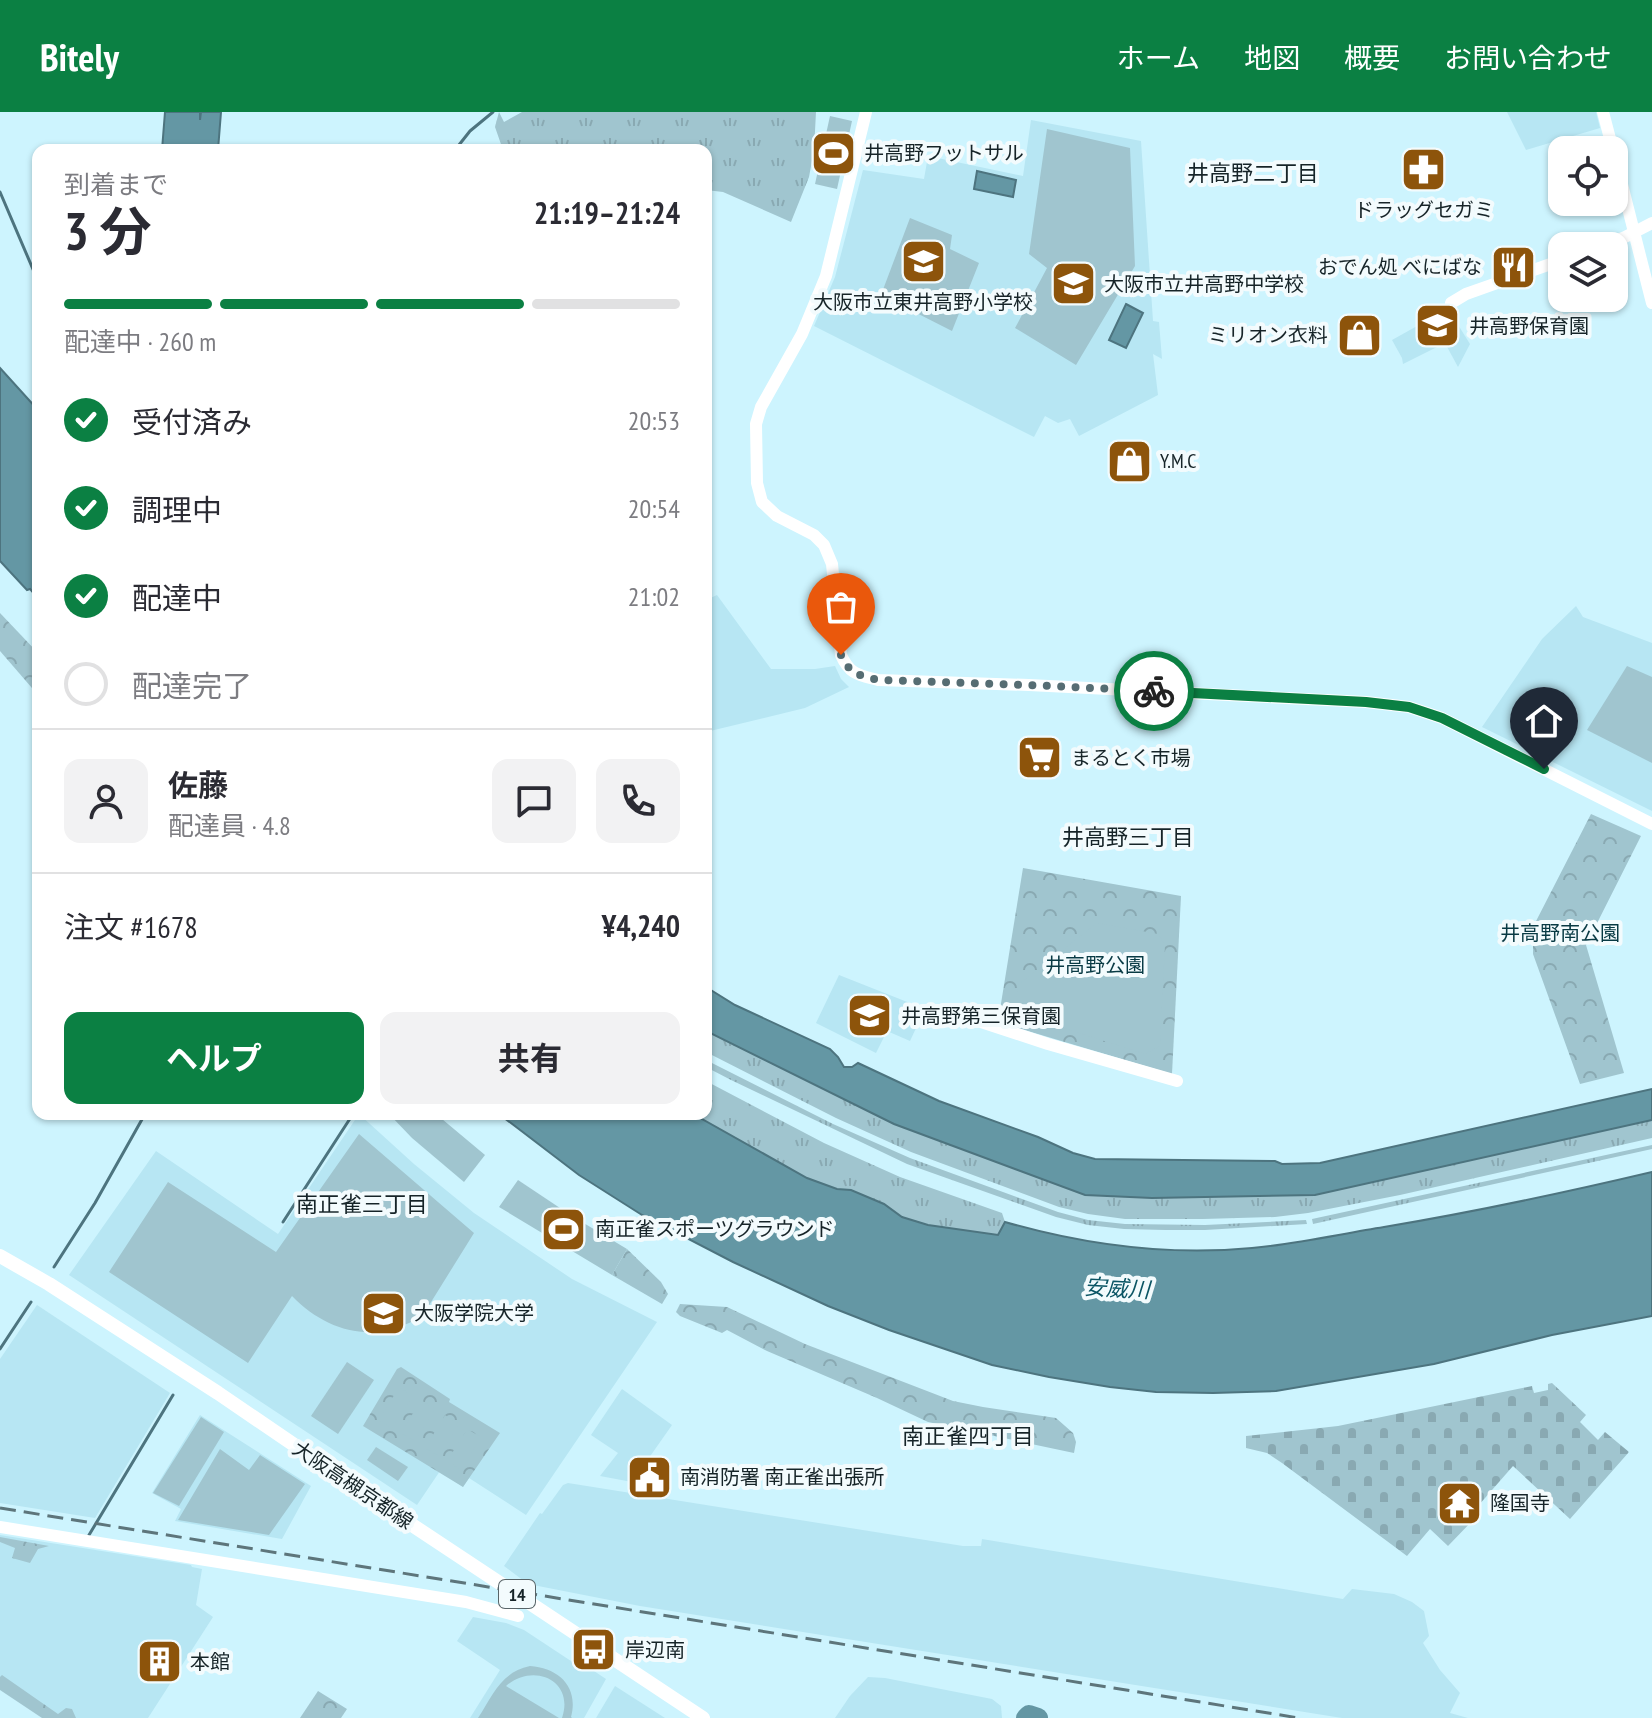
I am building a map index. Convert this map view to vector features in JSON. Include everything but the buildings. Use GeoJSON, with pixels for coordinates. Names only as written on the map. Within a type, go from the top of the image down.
{"type":"FeatureCollection","features":[{"type":"Feature","properties":{"kind":"main road","name":"大阪高槻京都線"},"geometry":{"type":"LineString","coordinates":[[0,1256],[218,1393],[703,1718]]}},
{"type":"Feature","properties":{"kind":"street"},"geometry":{"type":"LineString","coordinates":[[866,112],[826,276],[802,334],[761,407],[756,424],[757,483],[762,502],[777,516],[814,535],[824,545],[832,564],[841,655],[846,667],[855,675],[878,680],[1268,697],[1409,707],[1442,718],[1652,824]]}},
{"type":"Feature","properties":{"kind":"street"},"geometry":{"type":"LineString","coordinates":[[1603,112],[1610,136]]}},
{"type":"Feature","properties":{"kind":"street"},"geometry":{"type":"LineString","coordinates":[[1628,207],[1652,303]]}},
{"type":"Feature","properties":{"kind":"street"},"geometry":{"type":"LineString","coordinates":[[1628,235],[1652,223]]}},
{"type":"Feature","properties":{"kind":"street"},"geometry":{"type":"LineString","coordinates":[[1451,303],[1466,294],[1548,265]]}},
{"type":"Feature","properties":{"kind":"street"},"geometry":{"type":"LineString","coordinates":[[975,1020],[1177,1081]]}},
{"type":"Feature","properties":{"kind":"street","name":"14"},"geometry":{"type":"LineString","coordinates":[[0,1527],[466,1602],[518,1616]]}},
{"type":"Feature","properties":{"kind":"shaded area"},"geometry":{"type":"Polygon","coordinates":[[[1507,112],[1596,112],[1600,128],[1573,136],[1548,136],[1548,143],[1526,150],[1507,112]]]}},
{"type":"Feature","properties":{"kind":"shaded area"},"geometry":{"type":"Polygon","coordinates":[[[1031,120],[1141,141],[1153,321],[1159,322],[1162,359],[1153,354],[1158,395],[1079,436],[1070,419],[1058,423],[1045,416],[1034,437],[814,326],[835,277],[863,170],[924,179],[928,156],[1023,176],[1031,120]]]}},
{"type":"Feature","properties":{"kind":"shaded area","name":"井高野保育園"},"geometry":{"type":"Polygon","coordinates":[[[1444,311],[1450,312],[1470,344],[1458,367],[1445,343],[1403,364],[1392,340],[1444,311]]]}},
{"type":"Feature","properties":{"kind":"shaded area"},"geometry":{"type":"Polygon","coordinates":[[[717,595],[771,669],[835,666],[849,687],[805,708],[712,731],[712,597],[717,595]]]}},
{"type":"Feature","properties":{"kind":"shaded area"},"geometry":{"type":"Polygon","coordinates":[[[1576,606],[1583,617],[1652,643],[1652,811],[1482,727],[1542,639],[1576,606]]]}},
{"type":"Feature","properties":{"kind":"shaded area","name":"井高野第三保育園"},"geometry":{"type":"Polygon","coordinates":[[[839,975],[925,1009],[910,1041],[887,1031],[876,1053],[816,1023],[839,975]]]}},
{"type":"Feature","properties":{"kind":"shaded area","name":"大阪学院大学"},"geometry":{"type":"Polygon","coordinates":[[[355,1120],[366,1120],[474,1213],[572,1279],[657,1322],[526,1515],[469,1478],[463,1487],[440,1471],[417,1505],[69,1275],[156,1151],[278,1234],[355,1120]]]}},
{"type":"Feature","properties":{"kind":"shaded area"},"geometry":{"type":"Polygon","coordinates":[[[37,1305],[170,1393],[95,1518],[0,1503],[0,1359],[37,1305]]]}},
{"type":"Feature","properties":{"kind":"shaded area"},"geometry":{"type":"Polygon","coordinates":[[[622,1389],[672,1425],[632,1482],[600,1476],[618,1453],[591,1435],[622,1389]]]}},
{"type":"Feature","properties":{"kind":"shaded area"},"geometry":{"type":"Polygon","coordinates":[[[200,1415],[311,1486],[282,1539],[175,1521],[181,1509],[152,1493],[200,1415]]]}},
{"type":"Feature","properties":{"kind":"shaded area"},"geometry":{"type":"Polygon","coordinates":[[[568,1483],[963,1546],[981,1546],[982,1539],[1343,1599],[1352,1589],[1394,1594],[1424,1611],[1429,1636],[1423,1643],[1460,1693],[1450,1713],[1468,1718],[1342,1718],[640,1606],[528,1584],[504,1566],[540,1513],[568,1483]]]}},
{"type":"Feature","properties":{"kind":"shaded area"},"geometry":{"type":"Polygon","coordinates":[[[0,1535],[202,1569],[196,1605],[213,1617],[148,1718],[44,1718],[0,1689],[0,1535]]]}},
{"type":"Feature","properties":{"kind":"shaded area"},"geometry":{"type":"Polygon","coordinates":[[[473,1617],[524,1630],[574,1663],[606,1679],[584,1718],[470,1718],[500,1670],[457,1641],[473,1617]]]}},
{"type":"Feature","properties":{"kind":"shaded area"},"geometry":{"type":"Polygon","coordinates":[[[868,1677],[992,1699],[1001,1706],[1002,1718],[835,1718],[868,1677]]]}},
{"type":"Feature","properties":{"kind":"shaded area"},"geometry":{"type":"Polygon","coordinates":[[[615,1686],[665,1718],[596,1718],[615,1686]]]}},
{"type":"Feature","properties":{"kind":"green space"},"geometry":{"type":"Polygon","coordinates":[[[499,112],[504,122],[522,112],[816,112],[809,177],[791,222],[723,192],[712,191],[712,144],[501,144],[495,127],[499,112]]]}},
{"type":"Feature","properties":{"kind":"green space","name":"井高野フットサル"},"geometry":{"type":"Polygon","coordinates":[[[830,116],[852,121],[837,189],[815,184],[830,116]]]}},
{"type":"Feature","properties":{"kind":"green space"},"geometry":{"type":"Polygon","coordinates":[[[1047,129],[1130,148],[1135,266],[1076,365],[1015,328],[1047,268],[1029,254],[1047,129]]]}},
{"type":"Feature","properties":{"kind":"green space"},"geometry":{"type":"Polygon","coordinates":[[[910,218],[952,235],[950,249],[979,263],[952,331],[881,295],[910,218]]]}},
{"type":"Feature","properties":{"kind":"green space"},"geometry":{"type":"Polygon","coordinates":[[[0,613],[32,647],[32,688],[0,651],[0,613]]]}},
{"type":"Feature","properties":{"kind":"green space"},"geometry":{"type":"Polygon","coordinates":[[[1627,666],[1652,677],[1652,763],[1587,730],[1627,666]]]}},
{"type":"Feature","properties":{"kind":"green space","name":"井高野南公園"},"geometry":{"type":"Polygon","coordinates":[[[1591,814],[1641,836],[1586,945],[1624,1073],[1580,1084],[1533,954],[1533,927],[1591,814]]]}},
{"type":"Feature","properties":{"kind":"green space","name":"井高野公園"},"geometry":{"type":"Polygon","coordinates":[[[1023,868],[1181,896],[1172,1074],[998,1022],[1023,868]]]}},
{"type":"Feature","properties":{"kind":"green space"},"geometry":{"type":"Polygon","coordinates":[[[1097,923],[1158,934],[1165,945],[1160,1046],[1145,1054],[1051,1024],[1015,1017],[1018,985],[1097,923]]]}},
{"type":"Feature","properties":{"kind":"green space"},"geometry":{"type":"Polygon","coordinates":[[[712,1034],[894,1124],[1085,1195],[1315,1195],[1652,1120],[1652,1138],[1308,1213],[1275,1217],[1125,1219],[1059,1207],[911,1152],[712,1055],[712,1034]]]}},
{"type":"Feature","properties":{"kind":"green space"},"geometry":{"type":"Polygon","coordinates":[[[712,1063],[833,1124],[910,1158],[1088,1220],[1125,1224],[1205,1225],[1306,1220],[1307,1224],[1205,1230],[1124,1229],[1056,1217],[907,1164],[712,1070],[712,1063]]]}},
{"type":"Feature","properties":{"kind":"green space"},"geometry":{"type":"Polygon","coordinates":[[[712,1084],[824,1143],[900,1177],[1002,1213],[1005,1222],[999,1235],[928,1225],[902,1217],[884,1204],[851,1190],[837,1189],[807,1178],[704,1120],[712,1120],[712,1084]]]}},
{"type":"Feature","properties":{"kind":"green space"},"geometry":{"type":"Polygon","coordinates":[[[395,1120],[443,1120],[485,1155],[464,1182],[395,1120]]]}},
{"type":"Feature","properties":{"kind":"green space"},"geometry":{"type":"Polygon","coordinates":[[[359,1134],[474,1233],[423,1315],[389,1330],[354,1331],[322,1319],[292,1296],[248,1363],[109,1272],[168,1182],[276,1252],[359,1134]]]}},
{"type":"Feature","properties":{"kind":"green space"},"geometry":{"type":"Polygon","coordinates":[[[1652,1145],[1652,1149],[1313,1224],[1312,1219],[1652,1145]]]}},
{"type":"Feature","properties":{"kind":"green space","name":"南正雀スポーツグラウンド"},"geometry":{"type":"Polygon","coordinates":[[[518,1180],[627,1249],[612,1275],[499,1207],[518,1180]]]}},
{"type":"Feature","properties":{"kind":"green space"},"geometry":{"type":"Polygon","coordinates":[[[627,1249],[661,1282],[668,1294],[662,1304],[612,1275],[627,1249]]]}},
{"type":"Feature","properties":{"kind":"green space"},"geometry":{"type":"Polygon","coordinates":[[[680,1304],[727,1307],[805,1344],[953,1401],[1056,1418],[1073,1433],[1076,1442],[1074,1453],[928,1422],[767,1351],[727,1330],[722,1333],[680,1316],[676,1312],[680,1304]]]}},
{"type":"Feature","properties":{"kind":"green space"},"geometry":{"type":"Polygon","coordinates":[[[347,1362],[374,1380],[338,1434],[311,1416],[347,1362]]]}},
{"type":"Feature","properties":{"kind":"green space"},"geometry":{"type":"Polygon","coordinates":[[[401,1367],[450,1399],[449,1402],[500,1433],[463,1487],[363,1426],[401,1367]]]}},
{"type":"Feature","properties":{"kind":"green space","name":"隆国寺"},"geometry":{"type":"Polygon","coordinates":[[[1552,1383],[1586,1415],[1580,1422],[1598,1440],[1605,1432],[1629,1452],[1570,1519],[1513,1466],[1471,1514],[1475,1518],[1448,1546],[1430,1529],[1407,1556],[1282,1463],[1267,1453],[1246,1448],[1246,1436],[1338,1426],[1532,1386],[1534,1393],[1548,1390],[1548,1384],[1552,1383]]]}},
{"type":"Feature","properties":{"kind":"green space"},"geometry":{"type":"Polygon","coordinates":[[[399,1387],[413,1396],[392,1428],[379,1420],[399,1387]]]}},
{"type":"Feature","properties":{"kind":"green space"},"geometry":{"type":"Polygon","coordinates":[[[421,1400],[435,1409],[415,1441],[401,1433],[421,1400]]]}},
{"type":"Feature","properties":{"kind":"green space"},"geometry":{"type":"Polygon","coordinates":[[[445,1415],[459,1424],[439,1456],[425,1448],[445,1415]]]}},
{"type":"Feature","properties":{"kind":"green space"},"geometry":{"type":"Polygon","coordinates":[[[201,1417],[224,1432],[179,1506],[153,1493],[201,1417]]]}},
{"type":"Feature","properties":{"kind":"green space"},"geometry":{"type":"Polygon","coordinates":[[[467,1429],[481,1437],[461,1470],[447,1461],[467,1429]]]}},
{"type":"Feature","properties":{"kind":"green space"},"geometry":{"type":"Polygon","coordinates":[[[376,1447],[408,1467],[398,1481],[367,1460],[376,1447]]]}},
{"type":"Feature","properties":{"kind":"green space"},"geometry":{"type":"Polygon","coordinates":[[[220,1449],[249,1470],[260,1455],[305,1484],[269,1535],[178,1520],[220,1449]]]}},
{"type":"Feature","properties":{"kind":"green space"},"geometry":{"type":"Polygon","coordinates":[[[0,1537],[49,1546],[38,1549],[30,1563],[12,1558],[15,1548],[0,1542],[0,1537]]]}},
{"type":"Feature","properties":{"kind":"green space"},"geometry":{"type":"Polygon","coordinates":[[[530,1666],[550,1671],[564,1681],[572,1697],[572,1718],[562,1718],[563,1694],[557,1685],[549,1679],[528,1676],[506,1686],[559,1718],[478,1718],[505,1679],[530,1666]]]}},
{"type":"Feature","properties":{"kind":"green space"},"geometry":{"type":"Polygon","coordinates":[[[2,1675],[58,1714],[66,1708],[72,1709],[76,1718],[42,1718],[0,1690],[2,1675]]]}},
{"type":"Feature","properties":{"kind":"green space"},"geometry":{"type":"Polygon","coordinates":[[[318,1691],[347,1709],[341,1718],[300,1718],[318,1691]]]}},
{"type":"Feature","properties":{"kind":"water"},"geometry":{"type":"Polygon","coordinates":[[[165,112],[200,112],[200,120],[201,112],[221,112],[218,144],[162,144],[165,112]]]}},
{"type":"Feature","properties":{"kind":"water"},"geometry":{"type":"Polygon","coordinates":[[[977,171],[1016,180],[1013,197],[974,189],[977,171]]]}},
{"type":"Feature","properties":{"kind":"water"},"geometry":{"type":"Polygon","coordinates":[[[1126,304],[1143,313],[1126,348],[1109,340],[1126,304]]]}},
{"type":"Feature","properties":{"kind":"water"},"geometry":{"type":"Polygon","coordinates":[[[0,368],[32,403],[32,591],[27,590],[0,561],[0,368]]]}},
{"type":"Feature","properties":{"kind":"water"},"geometry":{"type":"Polygon","coordinates":[[[712,991],[735,1005],[830,1049],[844,1067],[858,1063],[939,1101],[1095,1159],[1320,1163],[1652,1089],[1652,1120],[1315,1195],[1152,1198],[1085,1195],[894,1124],[712,1034],[712,991]]]}},
{"type":"Feature","properties":{"kind":"water","name":"安威川"},"geometry":{"type":"Polygon","coordinates":[[[507,1120],[704,1120],[807,1178],[837,1189],[851,1190],[884,1204],[902,1217],[928,1225],[998,1235],[1005,1222],[1066,1237],[1127,1247],[1189,1251],[1302,1241],[1485,1209],[1652,1172],[1652,1316],[1552,1335],[1434,1364],[1276,1391],[1156,1392],[1110,1387],[992,1365],[828,1306],[642,1215],[579,1175],[507,1120]]]}},
{"type":"Feature","properties":{"kind":"waterway"},"geometry":{"type":"LineString","coordinates":[[460,144],[493,112]]}},
{"type":"Feature","properties":{"kind":"waterway"},"geometry":{"type":"LineString","coordinates":[[0,192],[32,267]]}},
{"type":"Feature","properties":{"kind":"waterway"},"geometry":{"type":"LineString","coordinates":[[54,1267],[95,1203],[142,1120]]}},
{"type":"Feature","properties":{"kind":"waterway"},"geometry":{"type":"LineString","coordinates":[[283,1222],[349,1120]]}},
{"type":"Feature","properties":{"kind":"waterway"},"geometry":{"type":"LineString","coordinates":[[0,1349],[31,1302]]}},
{"type":"Feature","properties":{"kind":"waterway"},"geometry":{"type":"LineString","coordinates":[[89,1535],[173,1395]]}},
{"type":"Feature","properties":{"kind":"waterway"},"geometry":{"type":"LineString","coordinates":[[1026,1718],[1029,1715],[1038,1718]]}},
{"type":"Feature","properties":{"kind":"railway"},"geometry":{"type":"LineString","coordinates":[[0,1508],[1299,1718]]}},
{"type":"Feature","properties":{"kind":"way so far"},"geometry":{"type":"LineString","coordinates":[[841,655],[846,667],[855,675],[878,680],[1154,691]]}},
{"type":"Feature","properties":{"kind":"place","name":"井高野フットサル"},"geometry":{"type":"Point","coordinates":[833,153]}},
{"type":"Feature","properties":{"kind":"place","name":"ドラッグセガミ"},"geometry":{"type":"Point","coordinates":[1424,170]}},
{"type":"Feature","properties":{"kind":"place","name":"大阪市立東井高野小学校"},"geometry":{"type":"Point","coordinates":[923,262]}},
{"type":"Feature","properties":{"kind":"place","name":"おでん処 べにばな"},"geometry":{"type":"Point","coordinates":[1513,267]}},
{"type":"Feature","properties":{"kind":"place","name":"大阪市立井高野中学校"},"geometry":{"type":"Point","coordinates":[1073,284]}},
{"type":"Feature","properties":{"kind":"place","name":"井高野保育園"},"geometry":{"type":"Point","coordinates":[1438,326]}},
{"type":"Feature","properties":{"kind":"place","name":"ミリオン衣料"},"geometry":{"type":"Point","coordinates":[1359,335]}},
{"type":"Feature","properties":{"kind":"place","name":"Y.M.C"},"geometry":{"type":"Point","coordinates":[1129,461]}},
{"type":"Feature","properties":{"kind":"place","name":"まるとく市場"},"geometry":{"type":"Point","coordinates":[1040,758]}},
{"type":"Feature","properties":{"kind":"place","name":"井高野第三保育園"},"geometry":{"type":"Point","coordinates":[870,1016]}},
{"type":"Feature","properties":{"kind":"place","name":"南正雀スポーツグラウンド"},"geometry":{"type":"Point","coordinates":[564,1229]}},
{"type":"Feature","properties":{"kind":"place","name":"大阪学院大学"},"geometry":{"type":"Point","coordinates":[383,1313]}},
{"type":"Feature","properties":{"kind":"place","name":"南消防署 南正雀出張所"},"geometry":{"type":"Point","coordinates":[649,1477]}},
{"type":"Feature","properties":{"kind":"place","name":"隆国寺"},"geometry":{"type":"Point","coordinates":[1459,1503]}},
{"type":"Feature","properties":{"kind":"place","name":"岸辺南"},"geometry":{"type":"Point","coordinates":[594,1650]}},
{"type":"Feature","properties":{"kind":"place","name":"本館"},"geometry":{"type":"Point","coordinates":[159,1662]}},
{"type":"Feature","properties":{"kind":"district","name":"井高野二丁目"},"geometry":{"type":"Point","coordinates":[1253,173]}},
{"type":"Feature","properties":{"kind":"district","name":"井高野三丁目"},"geometry":{"type":"Point","coordinates":[1128,837]}},
{"type":"Feature","properties":{"kind":"district","name":"南正雀三丁目"},"geometry":{"type":"Point","coordinates":[362,1204]}},
{"type":"Feature","properties":{"kind":"district","name":"南正雀四丁目"},"geometry":{"type":"Point","coordinates":[968,1436]}},
{"type":"Feature","properties":{"kind":"route"},"geometry":{"type":"LineString","coordinates":[[1154,691],[1409,707],[1442,718],[1544,769]]}}]}
